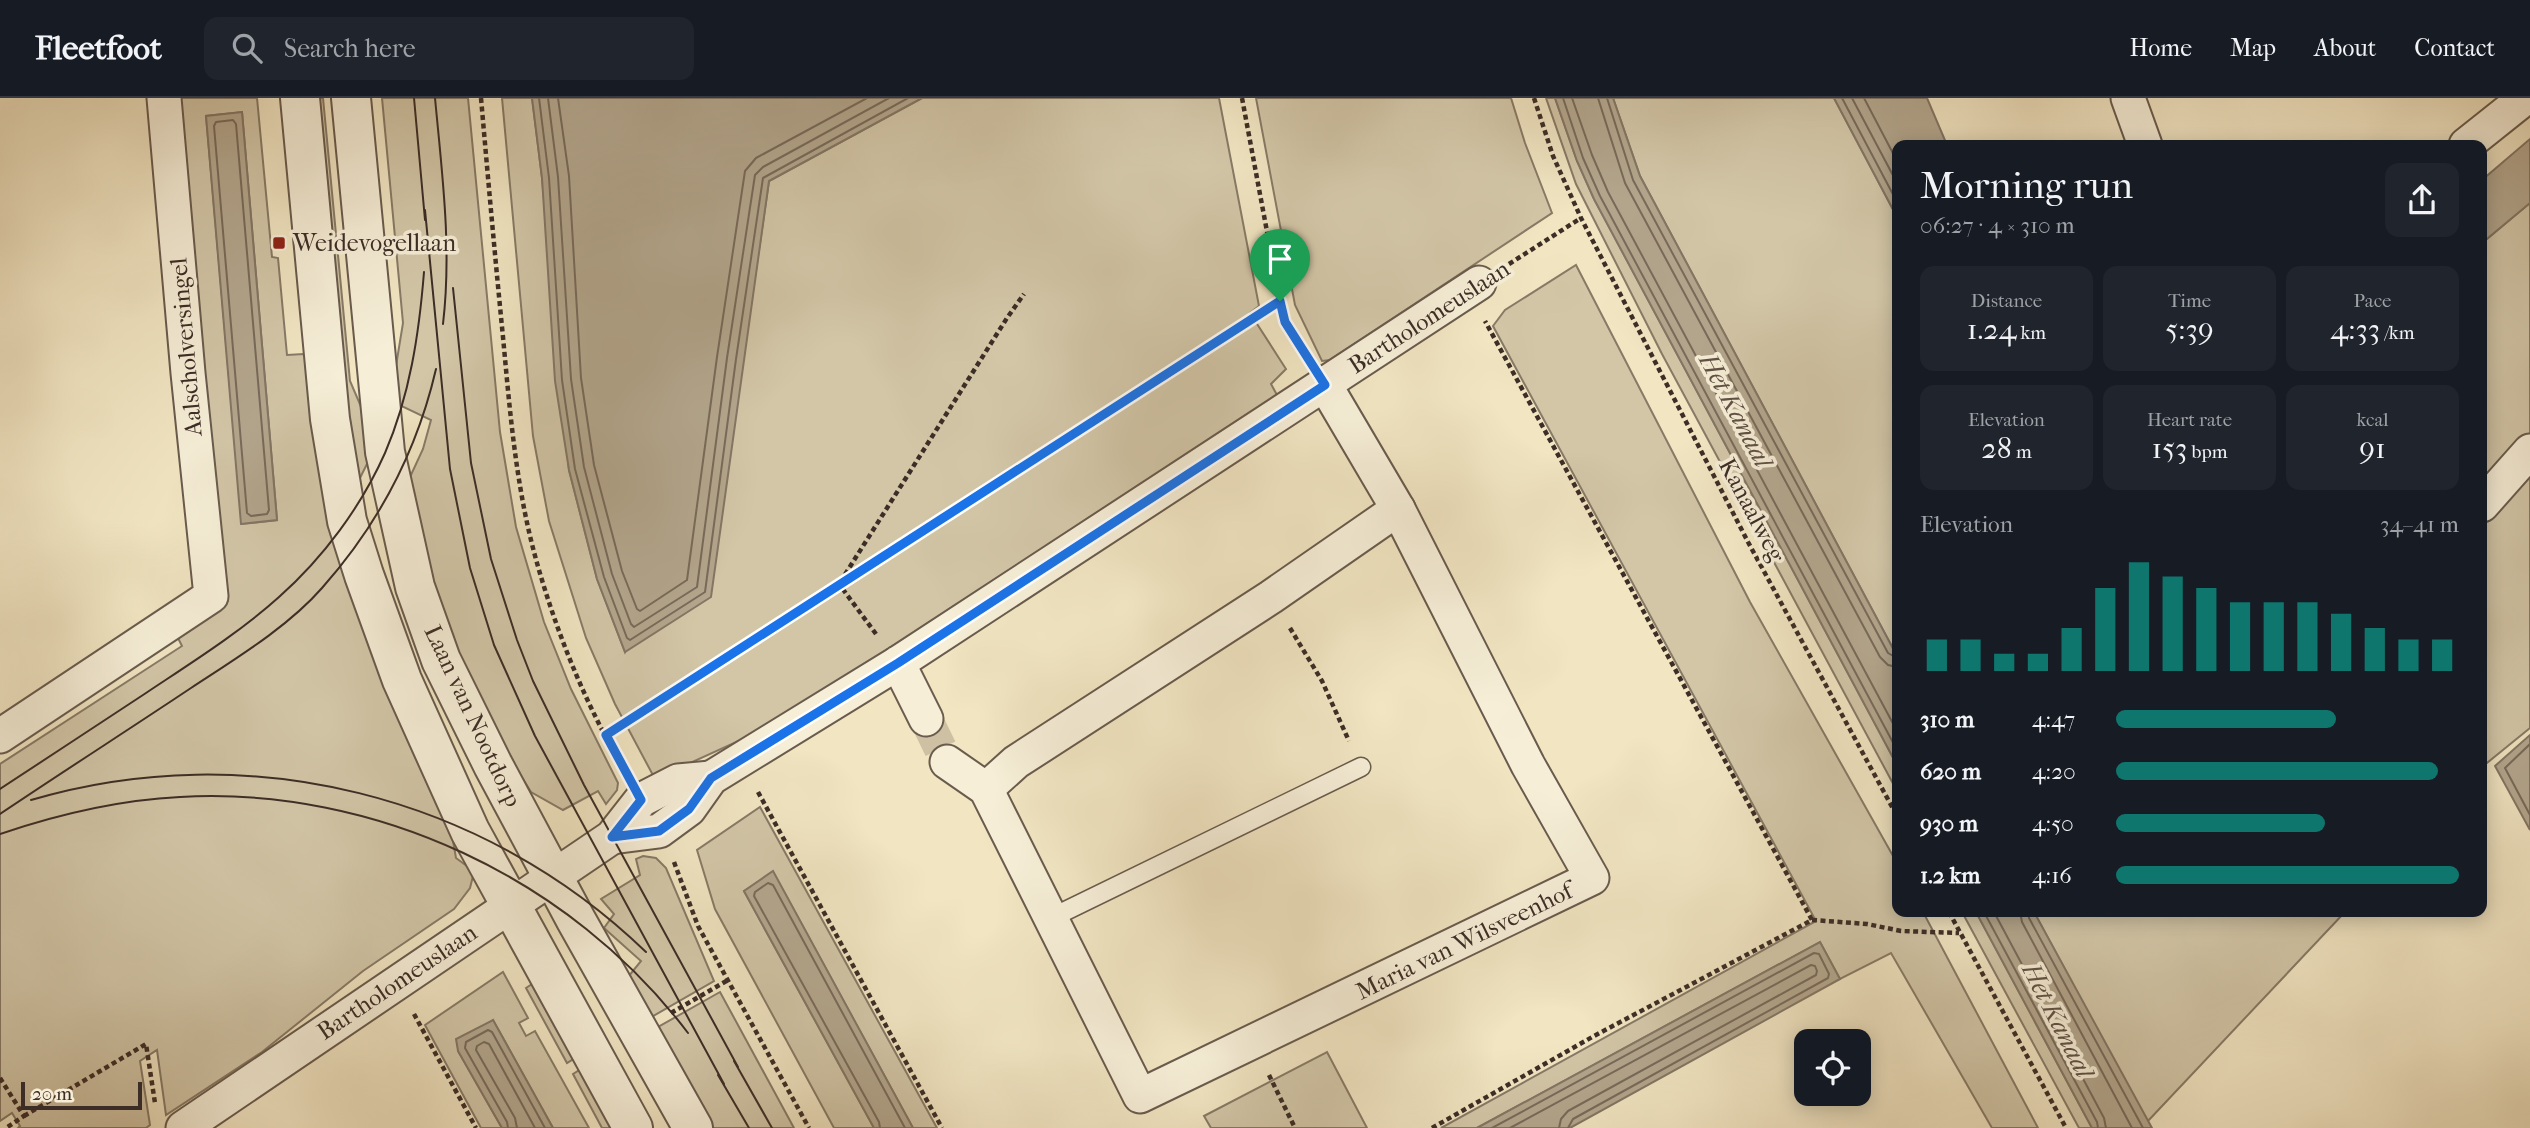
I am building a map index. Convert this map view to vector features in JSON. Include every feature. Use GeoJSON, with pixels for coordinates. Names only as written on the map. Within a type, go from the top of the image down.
{"type":"FeatureCollection","features":[{"type":"Feature","properties":{"kind":"street","name":"Aalscholversingel"},"geometry":{"type":"LineString","coordinates":[[0,736],[211,596],[164,98]]}},
{"type":"Feature","properties":{"kind":"street","name":"Laan van Nootdorp"},"geometry":{"type":"LineString","coordinates":[[300,98],[330,419],[347,521],[402,680],[470,831],[633,1128]]}},
{"type":"Feature","properties":{"kind":"street","name":"Laan van Nootdorp"},"geometry":{"type":"LineString","coordinates":[[351,98],[385,452],[415,587],[441,660],[552,877],[693,1128]]}},
{"type":"Feature","properties":{"kind":"street"},"geometry":{"type":"LineString","coordinates":[[2127,98],[2143,140]]}},
{"type":"Feature","properties":{"kind":"street"},"geometry":{"type":"LineString","coordinates":[[2472,140],[2525,98]]}},
{"type":"Feature","properties":{"kind":"street","name":"Bartholomeuslaan"},"geometry":{"type":"LineString","coordinates":[[612,837],[659,831],[689,809],[711,778],[898,663],[1474,286]]}},
{"type":"Feature","properties":{"kind":"street","name":"Maria van Wilsveenhof"},"geometry":{"type":"LineString","coordinates":[[947,762],[986,789],[1140,1096],[1592,878],[1528,765],[1398,509],[1325,385]]}},
{"type":"Feature","properties":{"kind":"street"},"geometry":{"type":"LineString","coordinates":[[2487,499],[2530,451]]}},
{"type":"Feature","properties":{"kind":"street"},"geometry":{"type":"LineString","coordinates":[[986,789],[1016,762],[1271,597],[1398,509]]}},
{"type":"Feature","properties":{"kind":"street"},"geometry":{"type":"LineString","coordinates":[[898,663],[926,719]]}},
{"type":"Feature","properties":{"kind":"street","name":"Bartholomeuslaan"},"geometry":{"type":"LineString","coordinates":[[183,1128],[612,837],[641,800],[678,781],[711,778]]}},
{"type":"Feature","properties":{"kind":"lane"},"geometry":{"type":"LineString","coordinates":[[1051,918],[1361,767]]}},
{"type":"Feature","properties":{"kind":"path"},"geometry":{"type":"LineString","coordinates":[[481,98],[512,433],[523,502],[553,615],[581,685],[641,800]]}},
{"type":"Feature","properties":{"kind":"path"},"geometry":{"type":"LineString","coordinates":[[1242,98],[1285,322],[1325,385]]}},
{"type":"Feature","properties":{"kind":"path","name":"Kanaalweg"},"geometry":{"type":"LineString","coordinates":[[1534,98],[1553,156],[1581,218],[1748,542],[1892,807]]}},
{"type":"Feature","properties":{"kind":"path","name":"Bartholomeuslaan"},"geometry":{"type":"LineString","coordinates":[[1474,286],[1581,218]]}},
{"type":"Feature","properties":{"kind":"path"},"geometry":{"type":"LineString","coordinates":[[1474,286],[1812,919]]}},
{"type":"Feature","properties":{"kind":"path"},"geometry":{"type":"LineString","coordinates":[[839,584],[1006,318],[1024,294]]}},
{"type":"Feature","properties":{"kind":"path"},"geometry":{"type":"LineString","coordinates":[[606,735],[1280,301]]}},
{"type":"Feature","properties":{"kind":"path"},"geometry":{"type":"LineString","coordinates":[[839,584],[898,663]]}},
{"type":"Feature","properties":{"kind":"path"},"geometry":{"type":"LineString","coordinates":[[1271,597],[1322,681],[1361,767]]}},
{"type":"Feature","properties":{"kind":"path"},"geometry":{"type":"LineString","coordinates":[[741,760],[942,1128]]}},
{"type":"Feature","properties":{"kind":"path"},"geometry":{"type":"LineString","coordinates":[[659,831],[698,926],[808,1128]]}},
{"type":"Feature","properties":{"kind":"path"},"geometry":{"type":"LineString","coordinates":[[1952,917],[2066,1128]]}},
{"type":"Feature","properties":{"kind":"path"},"geometry":{"type":"LineString","coordinates":[[1432,1128],[1594,1036],[1812,919],[1867,923],[1901,931],[1960,933]]}},
{"type":"Feature","properties":{"kind":"path"},"geometry":{"type":"LineString","coordinates":[[396,982],[476,1128]]}},
{"type":"Feature","properties":{"kind":"path"},"geometry":{"type":"LineString","coordinates":[[1254,1043],[1295,1128]]}},
{"type":"Feature","properties":{"kind":"path"},"geometry":{"type":"LineString","coordinates":[[6,1128],[146,1044],[155,1104]]}},
{"type":"Feature","properties":{"kind":"path"},"geometry":{"type":"LineString","coordinates":[[0,1078],[24,1116]]}},
{"type":"Feature","properties":{"kind":"shaded area"},"geometry":{"type":"Polygon","coordinates":[[[178,98],[257,98],[272,257],[278,258],[287,355],[304,354],[316,363],[447,807],[456,858],[471,869],[473,876],[470,888],[454,909],[363,971],[262,1052],[166,1115],[157,1050],[140,1061],[150,1125],[146,1128],[18,1128],[20,1126],[12,1113],[0,1121],[0,764],[182,646],[175,632],[213,606],[178,98]],[[242,112],[206,116],[242,524],[277,520],[242,112]]]}},
{"type":"Feature","properties":{"kind":"shaded area"},"geometry":{"type":"Polygon","coordinates":[[[311,98],[323,98],[350,381],[377,444],[356,486],[311,98]]]}},
{"type":"Feature","properties":{"kind":"shaded area"},"geometry":{"type":"Polygon","coordinates":[[[382,98],[468,98],[500,432],[516,527],[544,622],[571,689],[618,783],[617,790],[606,804],[598,791],[563,810],[531,792],[470,694],[404,490],[423,449],[431,420],[393,402],[403,323],[382,98]]]}},
{"type":"Feature","properties":{"kind":"shaded area"},"geometry":{"type":"Polygon","coordinates":[[[502,98],[532,98],[569,470],[597,579],[625,652],[743,360],[769,181],[922,98],[1219,98],[1259,306],[1250,313],[1286,369],[1271,384],[1277,395],[769,727],[655,779],[615,704],[586,638],[549,521],[533,436],[502,98]]]}},
{"type":"Feature","properties":{"kind":"shaded area"},"geometry":{"type":"Polygon","coordinates":[[[1256,98],[1511,98],[1552,213],[1330,360],[1322,361],[1295,305],[1256,98]]]}},
{"type":"Feature","properties":{"kind":"shaded area"},"geometry":{"type":"Polygon","coordinates":[[[1546,98],[1555,98],[1577,161],[1594,199],[1892,756],[1892,782],[1662,354],[1576,184],[1546,98]]]}},
{"type":"Feature","properties":{"kind":"shaded area"},"geometry":{"type":"Polygon","coordinates":[[[1613,98],[1834,98],[1892,208],[1892,647],[1640,176],[1613,98]]]}},
{"type":"Feature","properties":{"kind":"shaded area"},"geometry":{"type":"Polygon","coordinates":[[[2530,203],[2530,728],[2487,763],[2487,239],[2530,203]]]}},
{"type":"Feature","properties":{"kind":"shaded area"},"geometry":{"type":"Polygon","coordinates":[[[1576,265],[1750,602],[1892,854],[1892,917],[1926,917],[2038,1128],[1992,1128],[1891,953],[1840,979],[1820,942],[1477,1128],[1441,1128],[1816,921],[1493,326],[1505,310],[1576,265]]]}},
{"type":"Feature","properties":{"kind":"shaded area"},"geometry":{"type":"Polygon","coordinates":[[[760,807],[937,1128],[913,1128],[773,872],[744,891],[874,1128],[834,1128],[715,909],[697,850],[760,807]]]}},
{"type":"Feature","properties":{"kind":"shaded area"},"geometry":{"type":"Polygon","coordinates":[[[643,856],[656,858],[666,868],[714,981],[648,1019],[624,982],[641,961],[604,928],[614,914],[601,899],[640,875],[636,859],[643,856]]]}},
{"type":"Feature","properties":{"kind":"shaded area"},"geometry":{"type":"Polygon","coordinates":[[[1965,917],[1979,917],[2092,1128],[2079,1128],[1965,917]]]}},
{"type":"Feature","properties":{"kind":"shaded area"},"geometry":{"type":"Polygon","coordinates":[[[2037,917],[2340,917],[2147,1122],[2037,917]]]}},
{"type":"Feature","properties":{"kind":"shaded area"},"geometry":{"type":"Polygon","coordinates":[[[503,972],[528,1018],[519,1023],[526,1036],[535,1031],[589,1128],[553,1128],[493,1020],[458,1051],[502,1128],[481,1128],[425,1025],[503,972]]]}},
{"type":"Feature","properties":{"kind":"shaded area"},"geometry":{"type":"Polygon","coordinates":[[[532,984],[583,1053],[567,1063],[526,988],[532,984]]]}},
{"type":"Feature","properties":{"kind":"shaded area"},"geometry":{"type":"Polygon","coordinates":[[[720,992],[794,1128],[704,1128],[651,1031],[720,992]]]}},
{"type":"Feature","properties":{"kind":"shaded area"},"geometry":{"type":"Polygon","coordinates":[[[1327,1052],[1367,1128],[1211,1128],[1204,1116],[1327,1052]]]}},
{"type":"Feature","properties":{"kind":"shaded area"},"geometry":{"type":"Polygon","coordinates":[[[589,1064],[624,1128],[602,1128],[573,1074],[589,1064]]]}},
{"type":"Feature","properties":{"kind":"water"},"geometry":{"type":"Polygon","coordinates":[[[532,98],[922,98],[769,181],[711,597],[625,652],[597,579],[569,470],[555,381],[542,178],[532,98]]]}},
{"type":"Feature","properties":{"kind":"water","name":"Het Kanaal"},"geometry":{"type":"Polygon","coordinates":[[[1555,98],[1613,98],[1640,176],[1892,647],[1892,756],[1594,199],[1577,161],[1555,98]]]}},
{"type":"Feature","properties":{"kind":"water"},"geometry":{"type":"Polygon","coordinates":[[[1834,98],[1927,98],[1945,140],[1892,140],[1892,208],[1834,98]]]}},
{"type":"Feature","properties":{"kind":"water"},"geometry":{"type":"Polygon","coordinates":[[[242,112],[277,520],[241,524],[206,116],[242,112]]]}},
{"type":"Feature","properties":{"kind":"water"},"geometry":{"type":"Polygon","coordinates":[[[2530,139],[2530,203],[2487,239],[2487,176],[2530,139]]]}},
{"type":"Feature","properties":{"kind":"water"},"geometry":{"type":"Polygon","coordinates":[[[2530,735],[2530,830],[2495,766],[2530,735]]]}},
{"type":"Feature","properties":{"kind":"water"},"geometry":{"type":"Polygon","coordinates":[[[773,871],[913,1128],[874,1128],[744,891],[773,871]]]}},
{"type":"Feature","properties":{"kind":"water","name":"Het Kanaal"},"geometry":{"type":"Polygon","coordinates":[[[1979,917],[2037,917],[2152,1128],[2092,1128],[1979,917]]]}},
{"type":"Feature","properties":{"kind":"water"},"geometry":{"type":"Polygon","coordinates":[[[1820,942],[1840,979],[1570,1128],[1477,1128],[1820,942]]]}},
{"type":"Feature","properties":{"kind":"water"},"geometry":{"type":"Polygon","coordinates":[[[493,1020],[553,1128],[502,1128],[458,1051],[456,1039],[493,1020]]]}},
{"type":"Feature","properties":{"kind":"tunnel"},"geometry":{"type":"LineString","coordinates":[[926,719],[947,762]]}},
{"type":"Feature","properties":{"kind":"tram line"},"geometry":{"type":"LineString","coordinates":[[414,98],[425,220]]}},
{"type":"Feature","properties":{"kind":"tram line"},"geometry":{"type":"LineString","coordinates":[[435,98],[447,267],[443,324]]}},
{"type":"Feature","properties":{"kind":"tram line"},"geometry":{"type":"LineString","coordinates":[[425,210],[450,469],[470,568],[494,645],[535,736],[724,1084]]}},
{"type":"Feature","properties":{"kind":"tram line"},"geometry":{"type":"LineString","coordinates":[[0,789],[231,635],[279,597],[326,549],[364,493],[394,431],[412,364],[424,272]]}},
{"type":"Feature","properties":{"kind":"tram line"},"geometry":{"type":"LineString","coordinates":[[453,288],[471,463],[491,559],[517,640],[533,681],[584,785],[738,1067]]}},
{"type":"Feature","properties":{"kind":"tram line"},"geometry":{"type":"LineString","coordinates":[[0,814],[243,654],[293,616],[322,588],[361,539],[393,486],[418,429],[436,369]]}},
{"type":"Feature","properties":{"kind":"tram line"},"geometry":{"type":"LineString","coordinates":[[31,800],[113,782],[196,775],[278,779],[359,793],[437,818],[512,853],[582,898],[646,952]]}},
{"type":"Feature","properties":{"kind":"tram line"},"geometry":{"type":"LineString","coordinates":[[0,834],[89,809],[180,797],[253,798],[325,807],[395,826],[463,853],[527,887],[587,929],[641,978],[688,1033]]}},
{"type":"Feature","properties":{"kind":"tram line"},"geometry":{"type":"LineString","coordinates":[[734,1061],[772,1128]]}},
{"type":"Feature","properties":{"kind":"tram line"},"geometry":{"type":"LineString","coordinates":[[718,1075],[749,1128]]}},
{"type":"Feature","properties":{"kind":"place","name":"Weidevogellaan"},"geometry":{"type":"Point","coordinates":[279,243]}},
{"type":"Feature","properties":{"kind":"route"},"geometry":{"type":"LineString","coordinates":[[1280,301],[1285,322],[1325,385],[898,663],[711,778],[689,809],[659,831],[612,837],[641,800],[606,735],[1280,301]]}}]}
